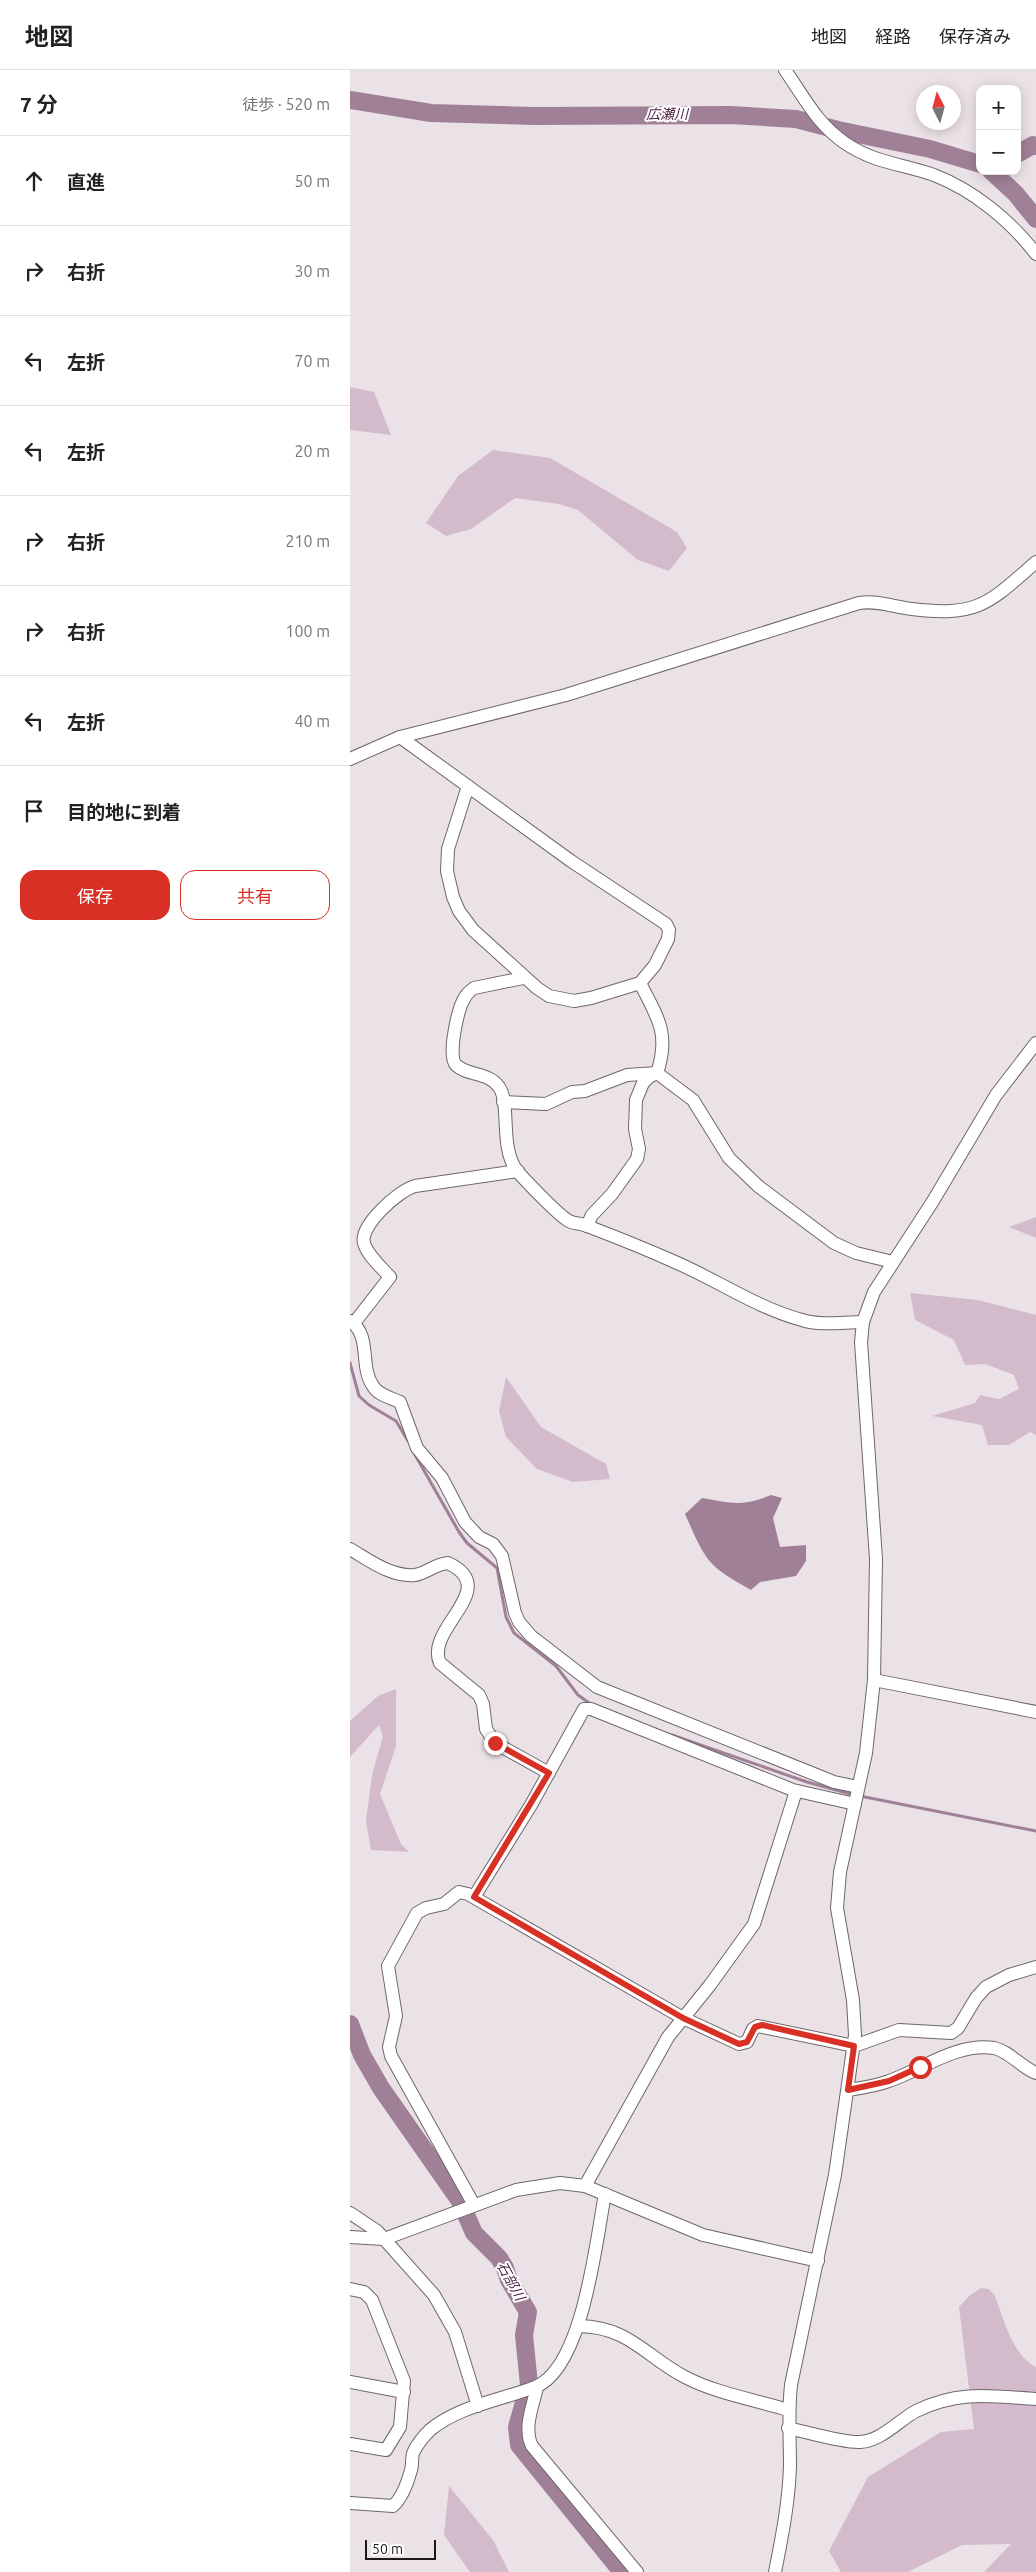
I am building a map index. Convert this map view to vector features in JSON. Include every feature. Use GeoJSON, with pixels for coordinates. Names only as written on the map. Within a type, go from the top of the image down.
{"type":"FeatureCollection","features":[{"type":"Feature","properties":{"kind":"street"},"geometry":{"type":"LineString","coordinates":[[785,70],[819,121],[844,143],[880,161],[933,175],[972,195],[1002,218],[1036,254]]}},
{"type":"Feature","properties":{"kind":"street"},"geometry":{"type":"LineString","coordinates":[[350,759],[400,737],[566,695],[859,603],[872,602],[940,612],[976,607],[993,599],[1036,562]]}},
{"type":"Feature","properties":{"kind":"street"},"geometry":{"type":"LineString","coordinates":[[400,737],[468,786],[571,861],[666,924],[669,930],[668,939],[655,965],[640,983],[591,998],[574,1001],[549,996],[523,978],[504,958],[472,930],[459,911],[447,871],[448,849],[468,786]]}},
{"type":"Feature","properties":{"kind":"street"},"geometry":{"type":"LineString","coordinates":[[523,978],[474,988],[469,992],[461,1004],[452,1049],[455,1064],[498,1085],[503,1102],[506,1138],[518,1171],[568,1221],[587,1226],[688,1268],[756,1302],[803,1321],[863,1322]]}},
{"type":"Feature","properties":{"kind":"street"},"geometry":{"type":"LineString","coordinates":[[587,1226],[592,1215],[612,1194],[637,1159],[639,1149],[635,1129],[636,1100],[643,1083],[657,1073],[664,1050],[662,1027],[640,983]]}},
{"type":"Feature","properties":{"kind":"street"},"geometry":{"type":"LineString","coordinates":[[775,2572],[786,2506],[790,2466],[788,2410],[793,2375],[835,2175],[854,2046],[853,2000],[837,1908],[840,1872],[866,1748],[874,1680],[876,1559],[861,1342],[863,1322],[874,1292],[996,1095],[1036,1043]]}},
{"type":"Feature","properties":{"kind":"street"},"geometry":{"type":"LineString","coordinates":[[503,1102],[546,1104],[572,1092],[585,1091],[627,1075],[657,1073],[693,1100],[729,1158],[758,1186],[834,1243],[856,1253],[893,1262]]}},
{"type":"Feature","properties":{"kind":"street"},"geometry":{"type":"LineString","coordinates":[[518,1171],[407,1188],[369,1224],[364,1235],[365,1247],[390,1277],[352,1322],[361,1335],[367,1372],[373,1386],[383,1394],[400,1402],[417,1448],[442,1478],[465,1522],[473,1532],[493,1544],[502,1556],[515,1613],[519,1622],[531,1636],[597,1687],[834,1782],[858,1787]]}},
{"type":"Feature","properties":{"kind":"street"},"geometry":{"type":"LineString","coordinates":[[350,1549],[383,1568],[395,1572],[415,1574],[441,1563],[448,1563],[465,1576],[468,1589],[441,1638],[437,1657],[440,1663],[479,1695],[483,1704],[486,1729],[495,1743],[549,1773]]}},
{"type":"Feature","properties":{"kind":"street"},"geometry":{"type":"LineString","coordinates":[[874,1680],[1036,1712]]}},
{"type":"Feature","properties":{"kind":"street"},"geometry":{"type":"LineString","coordinates":[[474,1897],[549,1773],[581,1711],[587,1709],[796,1791],[855,1804]]}},
{"type":"Feature","properties":{"kind":"street"},"geometry":{"type":"LineString","coordinates":[[585,2186],[664,2044],[754,1924],[796,1791]]}},
{"type":"Feature","properties":{"kind":"street"},"geometry":{"type":"LineString","coordinates":[[474,2206],[392,2056],[389,2047],[396,2016],[387,1971],[391,1960],[418,1913],[426,1908],[444,1904],[462,1891],[683,2018],[739,2044],[747,2042],[755,2027],[762,2025],[854,2046],[899,2030],[910,2029],[944,2034],[955,2032],[976,1998],[986,1987],[1009,1975],[1036,1967]]}},
{"type":"Feature","properties":{"kind":"street"},"geometry":{"type":"LineString","coordinates":[[848,2090],[889,2081],[960,2052],[978,2048],[1000,2050],[1036,2073]]}},
{"type":"Feature","properties":{"kind":"street"},"geometry":{"type":"LineString","coordinates":[[350,2237],[384,2239],[516,2190],[560,2183],[585,2186],[703,2235],[818,2261]]}},
{"type":"Feature","properties":{"kind":"street"},"geometry":{"type":"LineString","coordinates":[[350,2503],[392,2506],[398,2501],[411,2470],[413,2452],[422,2437],[438,2424],[478,2406],[531,2388],[559,2369],[579,2326],[605,2194]]}},
{"type":"Feature","properties":{"kind":"street"},"geometry":{"type":"LineString","coordinates":[[350,2213],[367,2223],[384,2239],[434,2295],[458,2341],[478,2406]]}},
{"type":"Feature","properties":{"kind":"street"},"geometry":{"type":"LineString","coordinates":[[350,2289],[364,2292],[372,2300],[404,2381],[400,2427],[386,2450],[350,2444]]}},
{"type":"Feature","properties":{"kind":"street"},"geometry":{"type":"LineString","coordinates":[[579,2326],[594,2328],[628,2338],[685,2377],[788,2410]]}},
{"type":"Feature","properties":{"kind":"street"},"geometry":{"type":"LineString","coordinates":[[350,2382],[404,2392]]}},
{"type":"Feature","properties":{"kind":"street"},"geometry":{"type":"LineString","coordinates":[[531,2388],[528,2425],[529,2440],[637,2572]]}},
{"type":"Feature","properties":{"kind":"street"},"geometry":{"type":"LineString","coordinates":[[788,2428],[859,2442],[873,2439],[916,2411],[951,2399],[976,2394],[1036,2399]]}},
{"type":"Feature","properties":{"kind":"shaded area"},"geometry":{"type":"Polygon","coordinates":[[[350,387],[374,392],[391,435],[350,430],[350,387]]]}},
{"type":"Feature","properties":{"kind":"shaded area"},"geometry":{"type":"Polygon","coordinates":[[[493,450],[550,458],[677,532],[687,548],[669,571],[638,560],[578,510],[559,504],[515,498],[471,529],[446,536],[426,523],[458,476],[493,450]]]}},
{"type":"Feature","properties":{"kind":"shaded area"},"geometry":{"type":"Polygon","coordinates":[[[1036,1217],[1036,1238],[1009,1227],[1036,1217]]]}},
{"type":"Feature","properties":{"kind":"shaded area"},"geometry":{"type":"Polygon","coordinates":[[[910,1293],[978,1300],[1036,1315],[1036,1435],[1030,1432],[1009,1445],[988,1445],[982,1425],[932,1416],[975,1403],[980,1395],[999,1399],[1019,1389],[1014,1375],[985,1364],[965,1365],[954,1340],[915,1320],[910,1293]]]}},
{"type":"Feature","properties":{"kind":"shaded area"},"geometry":{"type":"Polygon","coordinates":[[[506,1377],[541,1427],[606,1464],[610,1479],[573,1482],[537,1469],[506,1437],[499,1411],[506,1377]]]}},
{"type":"Feature","properties":{"kind":"shaded area"},"geometry":{"type":"Polygon","coordinates":[[[771,1495],[782,1498],[773,1518],[780,1547],[806,1545],[806,1561],[796,1576],[760,1582],[751,1590],[725,1574],[709,1560],[703,1552],[685,1514],[702,1498],[744,1503],[771,1495]]]}},
{"type":"Feature","properties":{"kind":"shaded area"},"geometry":{"type":"Polygon","coordinates":[[[396,1689],[396,1746],[380,1794],[401,1844],[409,1852],[371,1850],[366,1821],[372,1775],[383,1736],[379,1725],[350,1757],[350,1721],[378,1696],[396,1689]]]}},
{"type":"Feature","properties":{"kind":"shaded area"},"geometry":{"type":"Polygon","coordinates":[[[981,2288],[989,2289],[995,2296],[1010,2336],[1020,2354],[1036,2367],[1036,2572],[984,2572],[1011,2544],[962,2545],[908,2572],[841,2572],[829,2551],[868,2477],[941,2432],[974,2429],[959,2307],[969,2296],[981,2288]]]}},
{"type":"Feature","properties":{"kind":"shaded area"},"geometry":{"type":"Polygon","coordinates":[[[449,2486],[493,2540],[509,2572],[470,2572],[444,2535],[449,2486]]]}},
{"type":"Feature","properties":{"kind":"waterway","name":"広瀬川"},"geometry":{"type":"LineString","coordinates":[[350,100],[431,113],[534,116],[731,115],[796,119],[838,130],[930,149],[976,163]]}},
{"type":"Feature","properties":{"kind":"waterway","name":"広瀬川"},"geometry":{"type":"LineString","coordinates":[[1033,145],[1036,141]]}},
{"type":"Feature","properties":{"kind":"waterway","name":"広瀬川"},"geometry":{"type":"LineString","coordinates":[[1021,152],[1033,145],[1036,146]]}},
{"type":"Feature","properties":{"kind":"waterway"},"geometry":{"type":"LineString","coordinates":[[995,175],[1016,194],[1036,219]]}},
{"type":"Feature","properties":{"kind":"waterway"},"geometry":{"type":"LineString","coordinates":[[350,1363],[359,1396],[369,1405],[396,1421],[408,1441]]}},
{"type":"Feature","properties":{"kind":"waterway"},"geometry":{"type":"LineString","coordinates":[[414,1453],[459,1532],[467,1543],[497,1568],[506,1617],[514,1633],[556,1666],[578,1695],[592,1705]]}},
{"type":"Feature","properties":{"kind":"waterway"},"geometry":{"type":"LineString","coordinates":[[672,1735],[807,1782],[854,1795]]}},
{"type":"Feature","properties":{"kind":"waterway"},"geometry":{"type":"LineString","coordinates":[[860,1796],[1036,1831]]}},
{"type":"Feature","properties":{"kind":"waterway","name":"石部川"},"geometry":{"type":"LineString","coordinates":[[350,2024],[362,2055],[381,2088],[460,2201],[474,2233],[499,2258],[509,2280],[528,2312],[524,2335],[529,2385],[517,2427],[519,2445],[622,2572]]}},
{"type":"Feature","properties":{"kind":"route"},"geometry":{"type":"LineString","coordinates":[[495,1743],[505,1751],[549,1773],[474,1897],[683,2018],[739,2044],[747,2042],[753,2029],[762,2025],[854,2046],[848,2090],[889,2081],[920,2067]]}}]}
